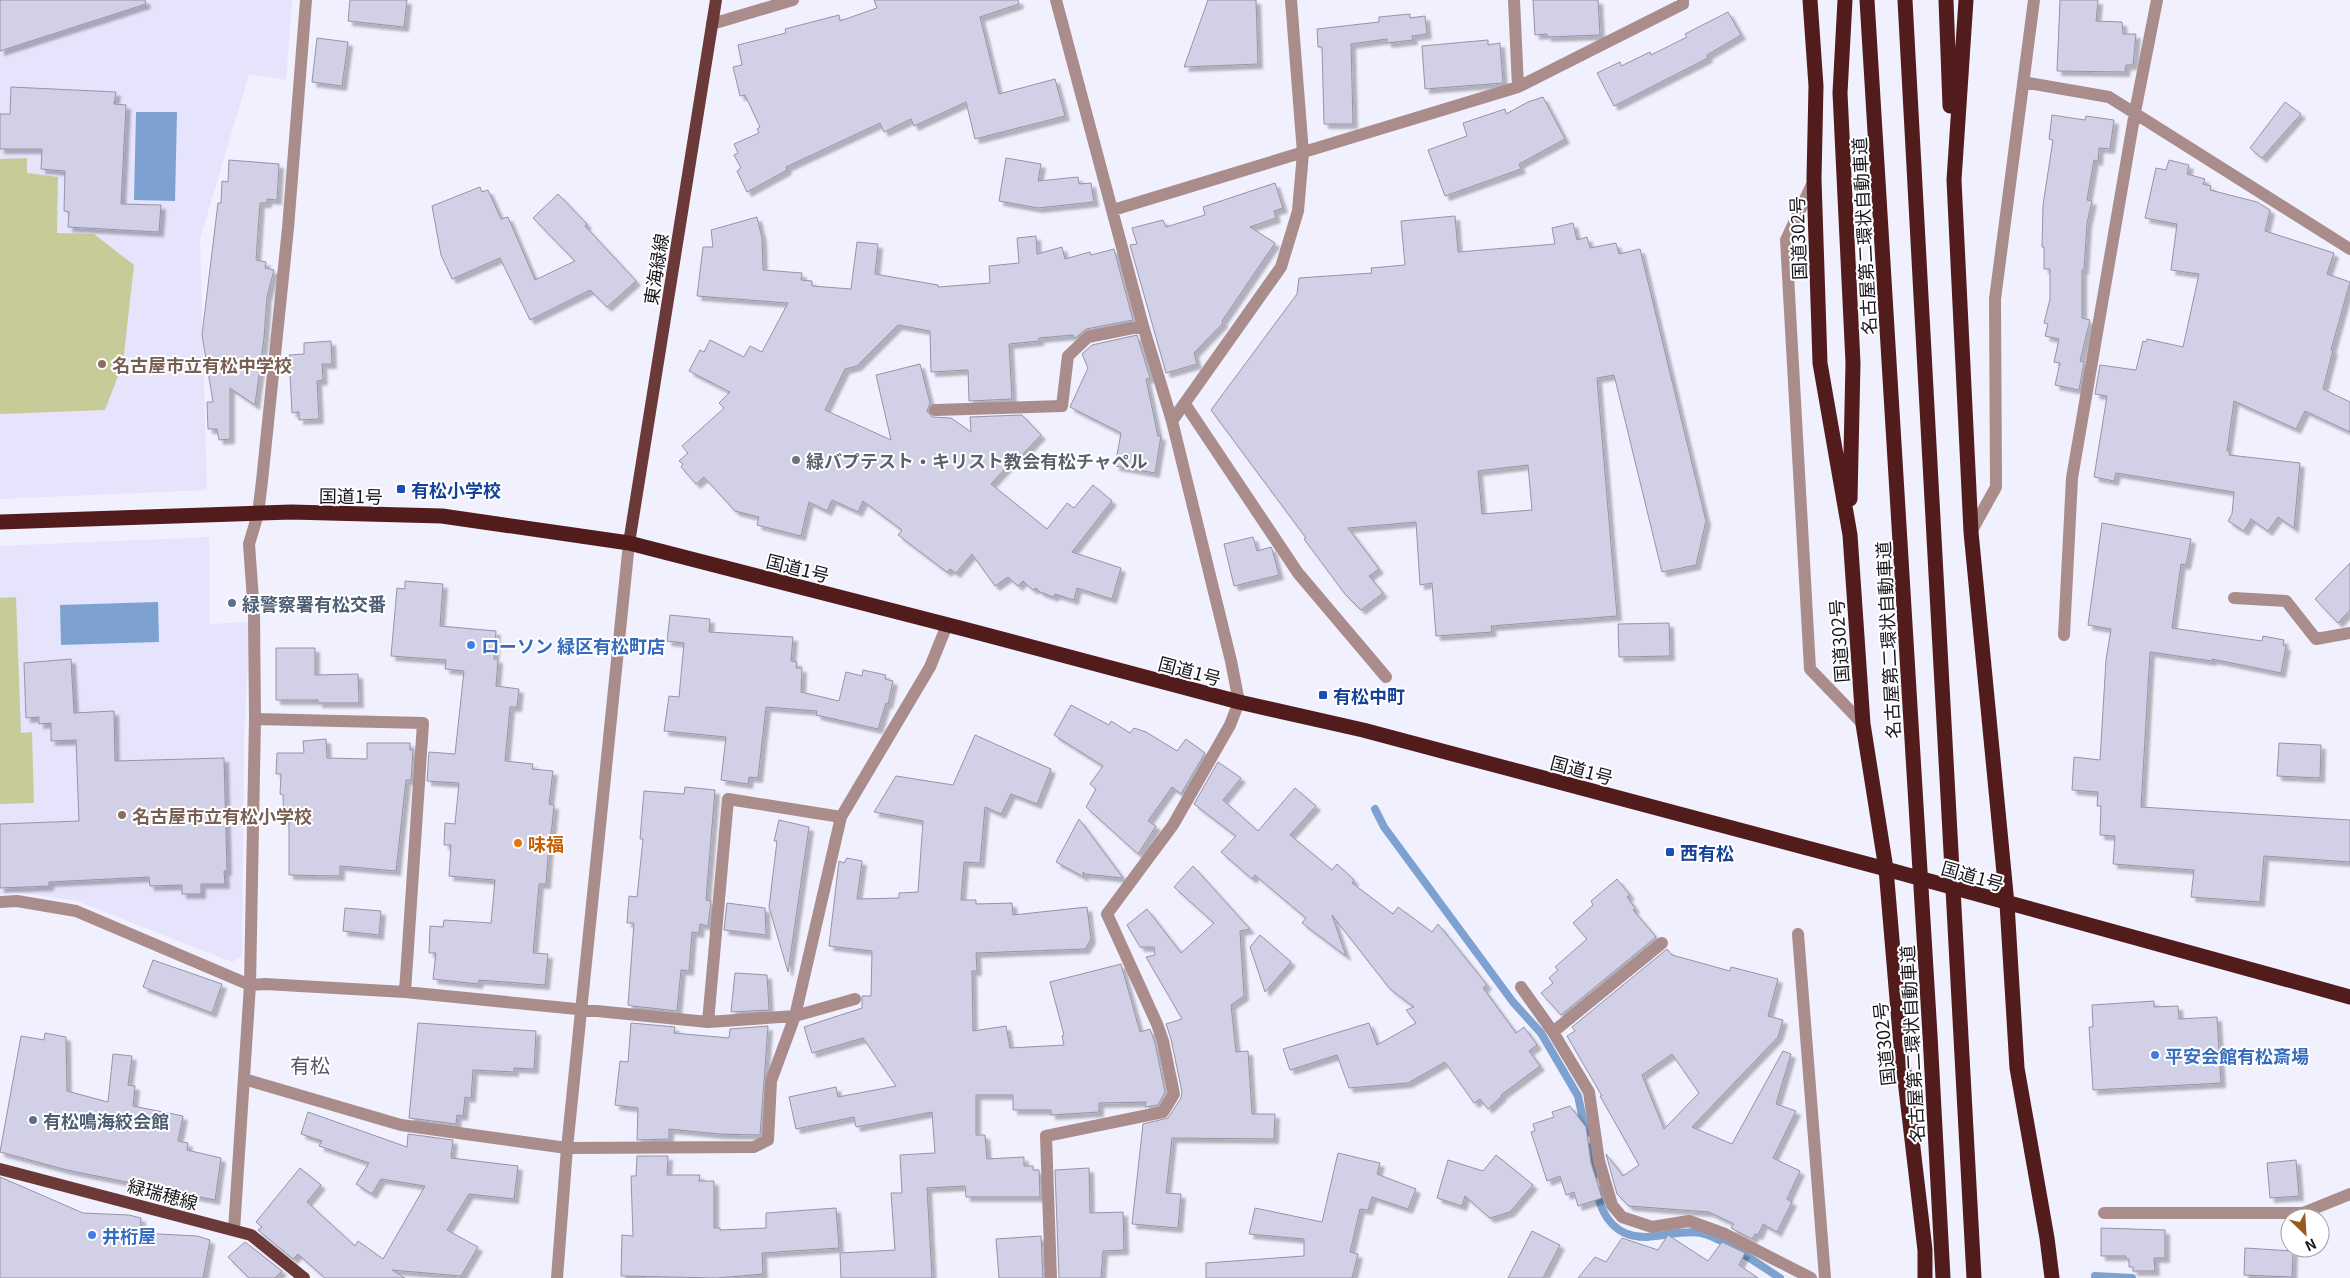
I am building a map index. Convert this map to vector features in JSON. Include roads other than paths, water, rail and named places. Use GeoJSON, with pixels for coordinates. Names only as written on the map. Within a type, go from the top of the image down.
{"type":"FeatureCollection","features":[{"type":"Feature","properties":{"kind":"highway","name":"国道302号"},"geometry":{"type":"LineString","coordinates":[[1810,0],[1816,86],[1814,179],[1820,363],[1850,535],[1863,724],[1886,869],[1902,1046],[1925,1250],[1925,1278]]}},
{"type":"Feature","properties":{"kind":"highway"},"geometry":{"type":"LineString","coordinates":[[1844,0],[1840,94],[1853,363],[1850,535]]}},
{"type":"Feature","properties":{"kind":"highway","name":"名古屋第二環状自動車道"},"geometry":{"type":"LineString","coordinates":[[1867,0],[1943,1278]]}},
{"type":"Feature","properties":{"kind":"highway"},"geometry":{"type":"LineString","coordinates":[[1905,0],[1974,1278]]}},
{"type":"Feature","properties":{"kind":"highway"},"geometry":{"type":"LineString","coordinates":[[1946,0],[1971,532],[2008,904],[2017,1068],[2048,1238],[2052,1278]]}},
{"type":"Feature","properties":{"kind":"highway"},"geometry":{"type":"LineString","coordinates":[[1954,180],[1966,0]]}},
{"type":"Feature","properties":{"kind":"highway","name":"国道1号"},"geometry":{"type":"LineString","coordinates":[[0,522],[291,512],[442,516],[629,543],[1239,702],[1363,730],[1886,869],[2350,997]]}},
{"type":"Feature","properties":{"kind":"highway"},"geometry":{"type":"LineString","coordinates":[[2046,1278],[2048,1238]]}},
{"type":"Feature","properties":{"kind":"main road","name":"東海緑線"},"geometry":{"type":"LineString","coordinates":[[629,543],[716,0]]}},
{"type":"Feature","properties":{"kind":"main road","name":"緑瑞穂線"},"geometry":{"type":"LineString","coordinates":[[0,1169],[251,1235],[304,1278]]}},
{"type":"Feature","properties":{"kind":"street"},"geometry":{"type":"LineString","coordinates":[[234,1230],[250,985],[255,719],[254,614],[249,544],[258,514],[287,237],[306,0]]}},
{"type":"Feature","properties":{"kind":"street"},"geometry":{"type":"LineString","coordinates":[[712,24],[794,0]]}},
{"type":"Feature","properties":{"kind":"street"},"geometry":{"type":"LineString","coordinates":[[1051,1278],[1046,1136],[1163,1112],[1174,1094],[1164,1041],[1107,914],[1173,825],[1230,725],[1239,702],[1232,661],[1172,421],[1143,326],[1056,0]]}},
{"type":"Feature","properties":{"kind":"street"},"geometry":{"type":"LineString","coordinates":[[1172,421],[1281,267],[1298,212],[1303,153],[1291,0]]}},
{"type":"Feature","properties":{"kind":"street"},"geometry":{"type":"LineString","coordinates":[[1514,0],[1518,87]]}},
{"type":"Feature","properties":{"kind":"street"},"geometry":{"type":"LineString","coordinates":[[1113,210],[1518,87],[1683,4],[1683,0]]}},
{"type":"Feature","properties":{"kind":"street"},"geometry":{"type":"LineString","coordinates":[[1971,532],[1996,487],[1995,298],[2034,0]]}},
{"type":"Feature","properties":{"kind":"street"},"geometry":{"type":"LineString","coordinates":[[2064,635],[2072,478],[2135,112],[2157,0]]}},
{"type":"Feature","properties":{"kind":"street"},"geometry":{"type":"LineString","coordinates":[[2023,82],[2109,97],[2350,249]]}},
{"type":"Feature","properties":{"kind":"street"},"geometry":{"type":"LineString","coordinates":[[1814,179],[1786,240],[1810,670],[1863,724]]}},
{"type":"Feature","properties":{"kind":"street"},"geometry":{"type":"LineString","coordinates":[[935,410],[1062,406],[1068,356],[1088,337],[1143,326]]}},
{"type":"Feature","properties":{"kind":"street"},"geometry":{"type":"LineString","coordinates":[[1185,404],[1298,573],[1386,677]]}},
{"type":"Feature","properties":{"kind":"street"},"geometry":{"type":"LineString","coordinates":[[557,1278],[567,1148],[629,543]]}},
{"type":"Feature","properties":{"kind":"street"},"geometry":{"type":"LineString","coordinates":[[2234,598],[2286,601],[2316,639],[2350,633]]}},
{"type":"Feature","properties":{"kind":"street"},"geometry":{"type":"LineString","coordinates":[[244,1079],[401,1125],[567,1148],[754,1147],[768,1140],[770,1081],[795,1016],[841,817],[930,667],[947,625]]}},
{"type":"Feature","properties":{"kind":"street"},"geometry":{"type":"LineString","coordinates":[[255,719],[423,723],[406,992]]}},
{"type":"Feature","properties":{"kind":"street"},"geometry":{"type":"LineString","coordinates":[[708,1022],[728,799],[841,817]]}},
{"type":"Feature","properties":{"kind":"street"},"geometry":{"type":"LineString","coordinates":[[0,902],[17,901],[76,911],[250,985],[265,984],[406,992],[708,1022],[795,1016],[855,999]]}},
{"type":"Feature","properties":{"kind":"street"},"geometry":{"type":"LineString","coordinates":[[1798,934],[1825,1278]]}},
{"type":"Feature","properties":{"kind":"street"},"geometry":{"type":"LineString","coordinates":[[1553,1032],[1662,943]]}},
{"type":"Feature","properties":{"kind":"street"},"geometry":{"type":"LineString","coordinates":[[1521,987],[1553,1032],[1589,1092],[1599,1161],[1612,1205],[1622,1217],[1652,1227],[1689,1222],[1725,1234],[1811,1278]]}},
{"type":"Feature","properties":{"kind":"street"},"geometry":{"type":"LineString","coordinates":[[2104,1213],[2303,1213],[2350,1194]]}},
{"type":"Feature","properties":{"kind":"water"},"geometry":{"type":"Polygon","coordinates":[[[136,112],[177,112],[175,201],[134,200],[136,112]]]}},
{"type":"Feature","properties":{"kind":"water"},"geometry":{"type":"Polygon","coordinates":[[[158,602],[159,642],[61,645],[60,605],[158,602]]]}},
{"type":"Feature","properties":{"kind":"waterway"},"geometry":{"type":"LineString","coordinates":[[1375,809],[1384,827],[1513,1002],[1541,1033],[1578,1096],[1586,1133]]}},
{"type":"Feature","properties":{"kind":"waterway"},"geometry":{"type":"LineString","coordinates":[[1588,1147],[1594,1175]]}},
{"type":"Feature","properties":{"kind":"waterway"},"geometry":{"type":"LineString","coordinates":[[1597,1191],[1599,1201],[1607,1218],[1619,1230],[1627,1234],[1647,1237],[1694,1232],[1701,1233],[1720,1240],[1780,1278]]}},
{"type":"Feature","properties":{"kind":"waterway"},"geometry":{"type":"LineString","coordinates":[[2095,1276],[2132,1278]]}},
{"type":"Feature","properties":{"kind":"place","name":"名古屋市立有松中学校"},"geometry":{"type":"Point","coordinates":[102,364]}},
{"type":"Feature","properties":{"kind":"place","name":"緑バプテスト・キリスト教会有松チャペル"},"geometry":{"type":"Point","coordinates":[796,460]}},
{"type":"Feature","properties":{"kind":"place","name":"有松小学校"},"geometry":{"type":"Point","coordinates":[401,489]}},
{"type":"Feature","properties":{"kind":"place","name":"緑警察署有松交番"},"geometry":{"type":"Point","coordinates":[232,603]}},
{"type":"Feature","properties":{"kind":"place","name":"ローソン 緑区有松町店"},"geometry":{"type":"Point","coordinates":[471,645]}},
{"type":"Feature","properties":{"kind":"place","name":"有松中町"},"geometry":{"type":"Point","coordinates":[1323,695]}},
{"type":"Feature","properties":{"kind":"place","name":"名古屋市立有松小学校"},"geometry":{"type":"Point","coordinates":[122,815]}},
{"type":"Feature","properties":{"kind":"place","name":"味福"},"geometry":{"type":"Point","coordinates":[518,843]}},
{"type":"Feature","properties":{"kind":"place","name":"西有松"},"geometry":{"type":"Point","coordinates":[1670,852]}},
{"type":"Feature","properties":{"kind":"place","name":"平安会館有松斎場"},"geometry":{"type":"Point","coordinates":[2155,1055]}},
{"type":"Feature","properties":{"kind":"place","name":"有松鳴海絞会館"},"geometry":{"type":"Point","coordinates":[33,1120]}},
{"type":"Feature","properties":{"kind":"place","name":"井桁屋"},"geometry":{"type":"Point","coordinates":[92,1235]}},
{"type":"Feature","properties":{"kind":"district","name":"有松"},"geometry":{"type":"Point","coordinates":[310,1064]}}]}
